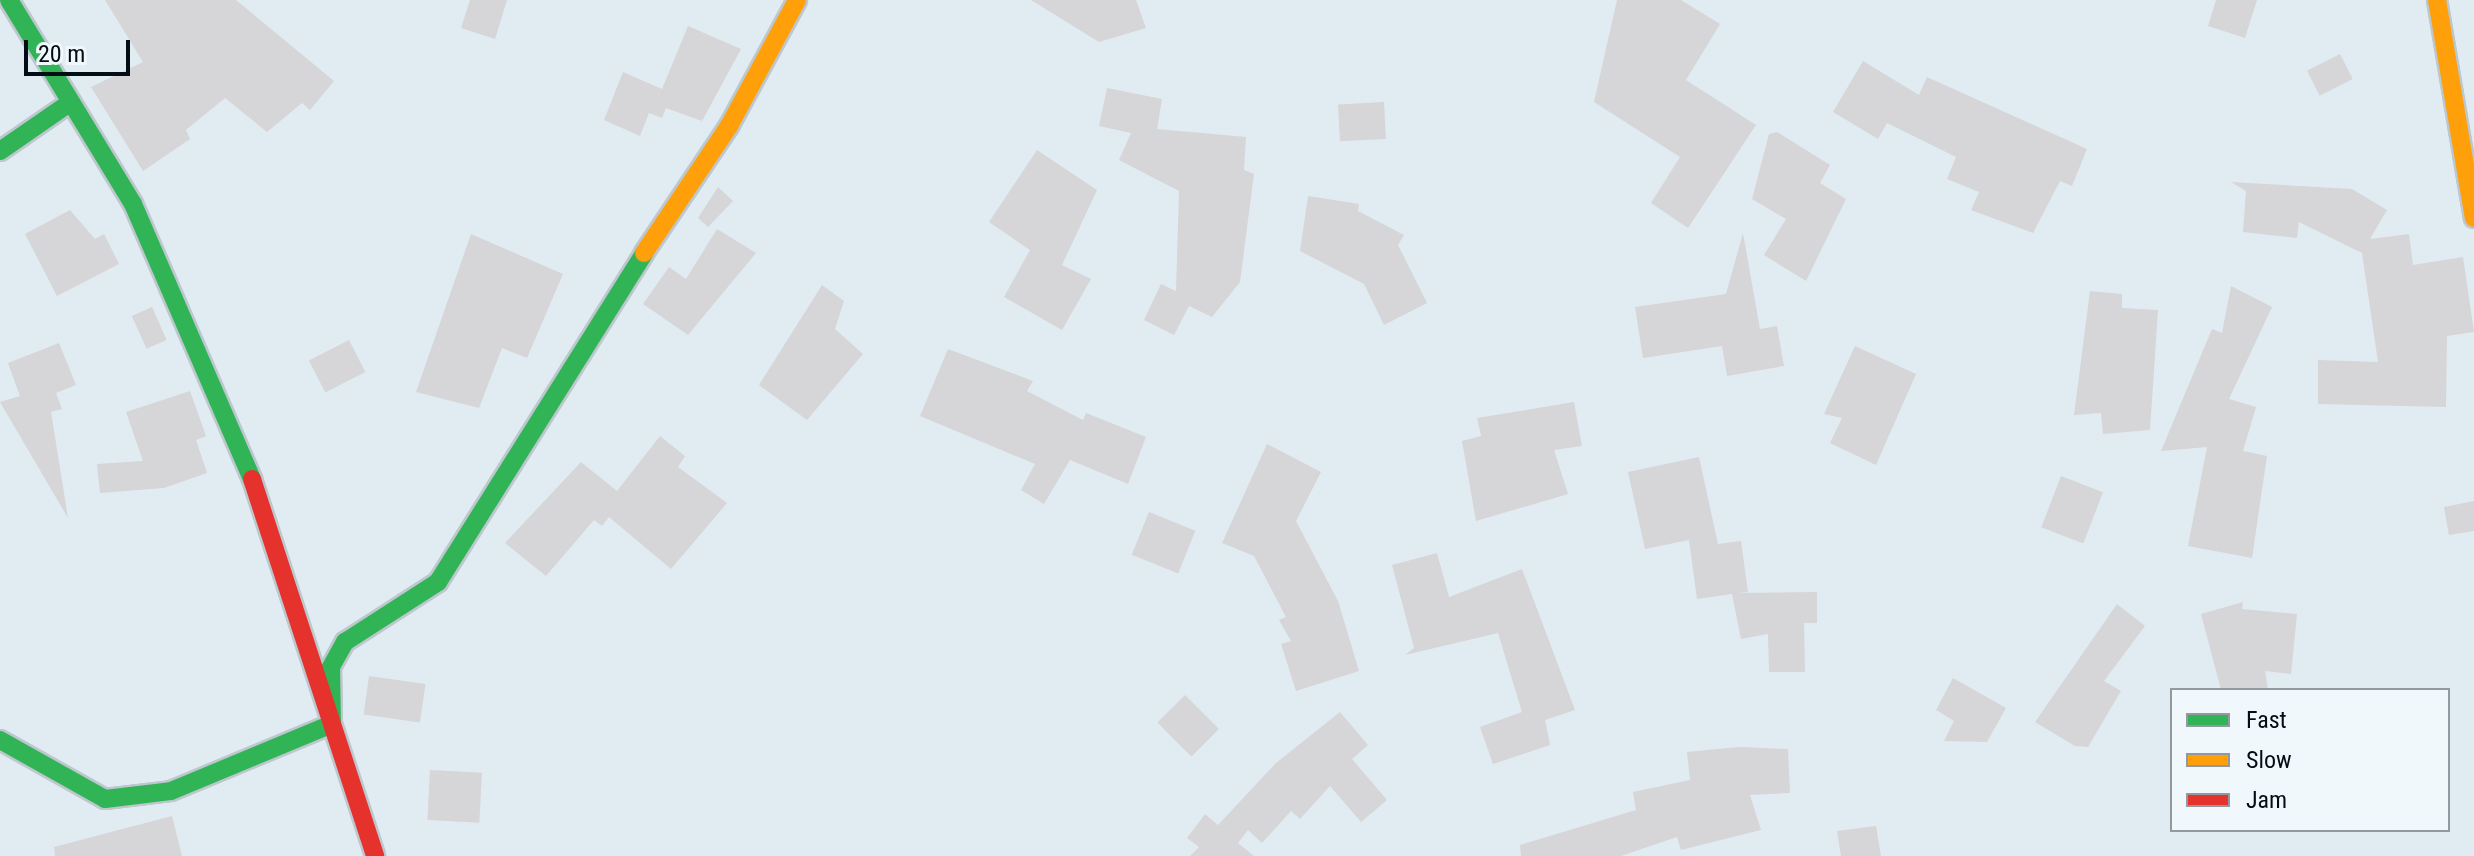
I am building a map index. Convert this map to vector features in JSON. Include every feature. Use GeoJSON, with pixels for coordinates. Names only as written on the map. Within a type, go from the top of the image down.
{"type":"FeatureCollection","features":[{"type":"Feature","properties":{"kind":"street"},"geometry":{"type":"LineString","coordinates":[[9,0],[133,204],[240,441],[375,856]]}},
{"type":"Feature","properties":{"kind":"street"},"geometry":{"type":"LineString","coordinates":[[332,724],[331,667],[345,642],[438,582],[561,377],[729,126],[797,0]]}},
{"type":"Feature","properties":{"kind":"street"},"geometry":{"type":"LineString","coordinates":[[2423,0],[2439,8],[2463,29]]}},
{"type":"Feature","properties":{"kind":"street"},"geometry":{"type":"LineString","coordinates":[[2439,8],[2474,218]]}},
{"type":"Feature","properties":{"kind":"street"},"geometry":{"type":"LineString","coordinates":[[0,151],[71,102]]}},
{"type":"Feature","properties":{"kind":"street"},"geometry":{"type":"LineString","coordinates":[[0,740],[105,799],[171,791],[332,724]]}},
{"type":"Feature","properties":{"kind":"building"},"geometry":{"type":"Polygon","coordinates":[[[105,0],[236,0],[334,81],[310,110],[302,103],[267,132],[225,98],[186,130],[190,139],[143,171],[91,87],[143,62],[105,0]]]}},
{"type":"Feature","properties":{"kind":"building"},"geometry":{"type":"Polygon","coordinates":[[[470,0],[507,0],[495,39],[461,28],[470,0]]]}},
{"type":"Feature","properties":{"kind":"building"},"geometry":{"type":"Polygon","coordinates":[[[1031,0],[1136,0],[1146,28],[1099,42],[1031,0]]]}},
{"type":"Feature","properties":{"kind":"building"},"geometry":{"type":"Polygon","coordinates":[[[1617,0],[1681,0],[1720,24],[1686,80],[1756,125],[1688,228],[1651,203],[1680,157],[1594,102],[1617,0]]]}},
{"type":"Feature","properties":{"kind":"building"},"geometry":{"type":"Polygon","coordinates":[[[2216,0],[2257,0],[2245,38],[2208,26],[2216,0]]]}},
{"type":"Feature","properties":{"kind":"building"},"geometry":{"type":"Polygon","coordinates":[[[688,26],[741,49],[702,121],[666,108],[662,118],[649,113],[640,136],[604,120],[623,72],[662,89],[688,26]]]}},
{"type":"Feature","properties":{"kind":"building"},"geometry":{"type":"Polygon","coordinates":[[[2340,54],[2353,79],[2320,96],[2307,71],[2340,54]]]}},
{"type":"Feature","properties":{"kind":"building"},"geometry":{"type":"Polygon","coordinates":[[[1863,61],[1919,95],[1927,77],[2087,149],[2072,186],[2060,181],[2033,233],[1971,210],[1979,192],[1947,179],[1956,157],[1887,123],[1878,139],[1833,112],[1863,61]]]}},
{"type":"Feature","properties":{"kind":"building"},"geometry":{"type":"Polygon","coordinates":[[[1107,88],[1162,99],[1157,129],[1246,137],[1244,170],[1254,174],[1240,282],[1212,317],[1189,306],[1174,335],[1144,320],[1161,284],[1176,291],[1179,191],[1119,160],[1131,133],[1099,126],[1107,88]]]}},
{"type":"Feature","properties":{"kind":"building"},"geometry":{"type":"Polygon","coordinates":[[[1384,102],[1386,139],[1340,141],[1338,104],[1384,102]]]}},
{"type":"Feature","properties":{"kind":"building"},"geometry":{"type":"Polygon","coordinates":[[[1777,132],[1830,165],[1820,183],[1846,199],[1806,281],[1764,255],[1786,219],[1752,199],[1769,134],[1777,132]]]}},
{"type":"Feature","properties":{"kind":"building"},"geometry":{"type":"Polygon","coordinates":[[[1037,150],[1097,190],[1062,265],[1091,279],[1062,330],[1004,297],[1030,250],[989,222],[1037,150]]]}},
{"type":"Feature","properties":{"kind":"building"},"geometry":{"type":"Polygon","coordinates":[[[2231,182],[2352,189],[2387,210],[2370,239],[2409,234],[2413,265],[2463,257],[2474,332],[2447,336],[2446,407],[2318,404],[2318,360],[2378,362],[2362,253],[2299,222],[2297,238],[2243,232],[2246,191],[2231,182]]]}},
{"type":"Feature","properties":{"kind":"building"},"geometry":{"type":"Polygon","coordinates":[[[718,187],[733,201],[708,227],[698,218],[718,187]]]}},
{"type":"Feature","properties":{"kind":"building"},"geometry":{"type":"Polygon","coordinates":[[[1308,196],[1359,204],[1358,211],[1404,235],[1398,245],[1427,303],[1384,325],[1364,284],[1300,251],[1308,196]]]}},
{"type":"Feature","properties":{"kind":"building"},"geometry":{"type":"Polygon","coordinates":[[[70,210],[95,239],[104,234],[119,264],[57,296],[25,234],[70,210]]]}},
{"type":"Feature","properties":{"kind":"building"},"geometry":{"type":"Polygon","coordinates":[[[717,229],[756,253],[688,335],[643,304],[669,267],[686,279],[717,229]]]}},
{"type":"Feature","properties":{"kind":"building"},"geometry":{"type":"Polygon","coordinates":[[[1743,233],[1760,329],[1777,326],[1784,366],[1727,376],[1722,346],[1643,358],[1635,307],[1726,294],[1743,233]]]}},
{"type":"Feature","properties":{"kind":"building"},"geometry":{"type":"Polygon","coordinates":[[[471,234],[563,274],[527,358],[502,348],[479,408],[416,392],[471,234]]]}},
{"type":"Feature","properties":{"kind":"building"},"geometry":{"type":"Polygon","coordinates":[[[822,285],[844,301],[835,329],[863,354],[807,420],[759,385],[822,285]]]}},
{"type":"Feature","properties":{"kind":"building"},"geometry":{"type":"Polygon","coordinates":[[[2231,286],[2272,307],[2229,399],[2256,407],[2243,451],[2267,456],[2252,558],[2188,546],[2207,447],[2161,451],[2212,329],[2222,333],[2231,286]]]}},
{"type":"Feature","properties":{"kind":"building"},"geometry":{"type":"Polygon","coordinates":[[[2090,291],[2122,294],[2122,308],[2158,310],[2150,430],[2103,434],[2101,413],[2074,415],[2090,291]]]}},
{"type":"Feature","properties":{"kind":"building"},"geometry":{"type":"Polygon","coordinates":[[[152,307],[167,340],[147,349],[132,316],[152,307]]]}},
{"type":"Feature","properties":{"kind":"building"},"geometry":{"type":"Polygon","coordinates":[[[349,340],[365,372],[325,393],[309,360],[349,340]]]}},
{"type":"Feature","properties":{"kind":"building"},"geometry":{"type":"Polygon","coordinates":[[[59,343],[76,385],[56,393],[62,409],[51,412],[68,518],[0,402],[20,396],[8,363],[59,343]]]}},
{"type":"Feature","properties":{"kind":"building"},"geometry":{"type":"Polygon","coordinates":[[[1855,346],[1916,374],[1876,465],[1830,443],[1842,418],[1824,414],[1855,346]]]}},
{"type":"Feature","properties":{"kind":"building"},"geometry":{"type":"Polygon","coordinates":[[[948,349],[1033,381],[1027,391],[1083,420],[1086,413],[1146,437],[1128,484],[1070,460],[1044,504],[1021,490],[1035,464],[920,416],[948,349]]]}},
{"type":"Feature","properties":{"kind":"building"},"geometry":{"type":"Polygon","coordinates":[[[190,391],[206,436],[196,440],[207,473],[164,488],[100,493],[97,464],[143,461],[126,412],[190,391]]]}},
{"type":"Feature","properties":{"kind":"building"},"geometry":{"type":"Polygon","coordinates":[[[1574,402],[1582,446],[1554,450],[1568,494],[1476,521],[1462,441],[1481,436],[1477,418],[1574,402]]]}},
{"type":"Feature","properties":{"kind":"building"},"geometry":{"type":"Polygon","coordinates":[[[660,436],[685,456],[678,467],[727,503],[671,569],[609,517],[602,526],[594,520],[546,576],[505,543],[581,462],[617,491],[660,436]]]}},
{"type":"Feature","properties":{"kind":"building"},"geometry":{"type":"Polygon","coordinates":[[[1267,444],[1321,472],[1296,521],[1338,601],[1359,671],[1296,691],[1281,644],[1291,641],[1279,620],[1286,617],[1254,556],[1222,543],[1267,444]]]}},
{"type":"Feature","properties":{"kind":"building"},"geometry":{"type":"Polygon","coordinates":[[[1699,457],[1718,544],[1741,541],[1748,592],[1738,593],[1817,592],[1817,623],[1804,623],[1805,672],[1769,672],[1768,634],[1741,639],[1732,594],[1697,599],[1689,540],[1645,549],[1628,472],[1699,457]]]}},
{"type":"Feature","properties":{"kind":"building"},"geometry":{"type":"Polygon","coordinates":[[[2061,476],[2103,492],[2083,543],[2041,527],[2061,476]]]}},
{"type":"Feature","properties":{"kind":"building"},"geometry":{"type":"Polygon","coordinates":[[[2474,501],[2474,531],[2449,535],[2444,507],[2474,501]]]}},
{"type":"Feature","properties":{"kind":"building"},"geometry":{"type":"Polygon","coordinates":[[[1149,512],[1195,531],[1178,573],[1132,555],[1149,512]]]}},
{"type":"Feature","properties":{"kind":"building"},"geometry":{"type":"Polygon","coordinates":[[[1437,553],[1449,597],[1522,569],[1575,710],[1545,720],[1550,745],[1493,764],[1480,727],[1522,712],[1498,633],[1405,655],[1414,648],[1392,565],[1437,553]]]}},
{"type":"Feature","properties":{"kind":"building"},"geometry":{"type":"Polygon","coordinates":[[[2243,602],[2242,609],[2297,614],[2291,674],[2265,671],[2268,688],[2220,688],[2201,614],[2243,602]]]}},
{"type":"Feature","properties":{"kind":"building"},"geometry":{"type":"Polygon","coordinates":[[[2117,604],[2145,626],[2104,681],[2121,691],[2088,747],[2075,746],[2035,722],[2117,604]]]}},
{"type":"Feature","properties":{"kind":"building"},"geometry":{"type":"Polygon","coordinates":[[[369,676],[425,684],[420,723],[364,715],[369,676]]]}},
{"type":"Feature","properties":{"kind":"building"},"geometry":{"type":"Polygon","coordinates":[[[1953,678],[2006,708],[1987,742],[1944,741],[1954,721],[1936,710],[1953,678]]]}},
{"type":"Feature","properties":{"kind":"building"},"geometry":{"type":"Polygon","coordinates":[[[1185,695],[1219,729],[1191,757],[1157,723],[1185,695]]]}},
{"type":"Feature","properties":{"kind":"building"},"geometry":{"type":"Polygon","coordinates":[[[1340,712],[1368,745],[1352,759],[1387,800],[1361,822],[1330,786],[1300,819],[1291,811],[1262,843],[1248,830],[1238,843],[1254,856],[1190,856],[1199,847],[1187,838],[1205,814],[1218,825],[1276,763],[1340,712]]]}},
{"type":"Feature","properties":{"kind":"building"},"geometry":{"type":"Polygon","coordinates":[[[1739,747],[1788,749],[1790,793],[1750,795],[1761,830],[1681,850],[1677,837],[1621,856],[1521,856],[1520,845],[1636,810],[1633,792],[1690,780],[1687,752],[1739,747]]]}},
{"type":"Feature","properties":{"kind":"building"},"geometry":{"type":"Polygon","coordinates":[[[430,770],[482,773],[479,823],[427,820],[430,770]]]}},
{"type":"Feature","properties":{"kind":"building"},"geometry":{"type":"Polygon","coordinates":[[[172,816],[182,856],[55,856],[54,847],[172,816]]]}},
{"type":"Feature","properties":{"kind":"building"},"geometry":{"type":"Polygon","coordinates":[[[1876,826],[1881,856],[1841,856],[1837,831],[1876,826]]]}},
{"type":"Feature","properties":{"kind":"traffic: fast"},"geometry":{"type":"LineString","coordinates":[[9,0],[133,204],[252,479]]}},
{"type":"Feature","properties":{"kind":"traffic: fast"},"geometry":{"type":"LineString","coordinates":[[0,151],[71,102]]}},
{"type":"Feature","properties":{"kind":"traffic: fast"},"geometry":{"type":"LineString","coordinates":[[0,740],[105,799],[171,791],[332,724],[331,667],[345,642],[438,582],[644,253]]}},
{"type":"Feature","properties":{"kind":"traffic: slow"},"geometry":{"type":"LineString","coordinates":[[644,253],[729,126],[797,0]]}},
{"type":"Feature","properties":{"kind":"traffic: slow"},"geometry":{"type":"LineString","coordinates":[[2437,0],[2474,218]]}},
{"type":"Feature","properties":{"kind":"traffic: jam"},"geometry":{"type":"LineString","coordinates":[[252,479],[375,856]]}}]}
